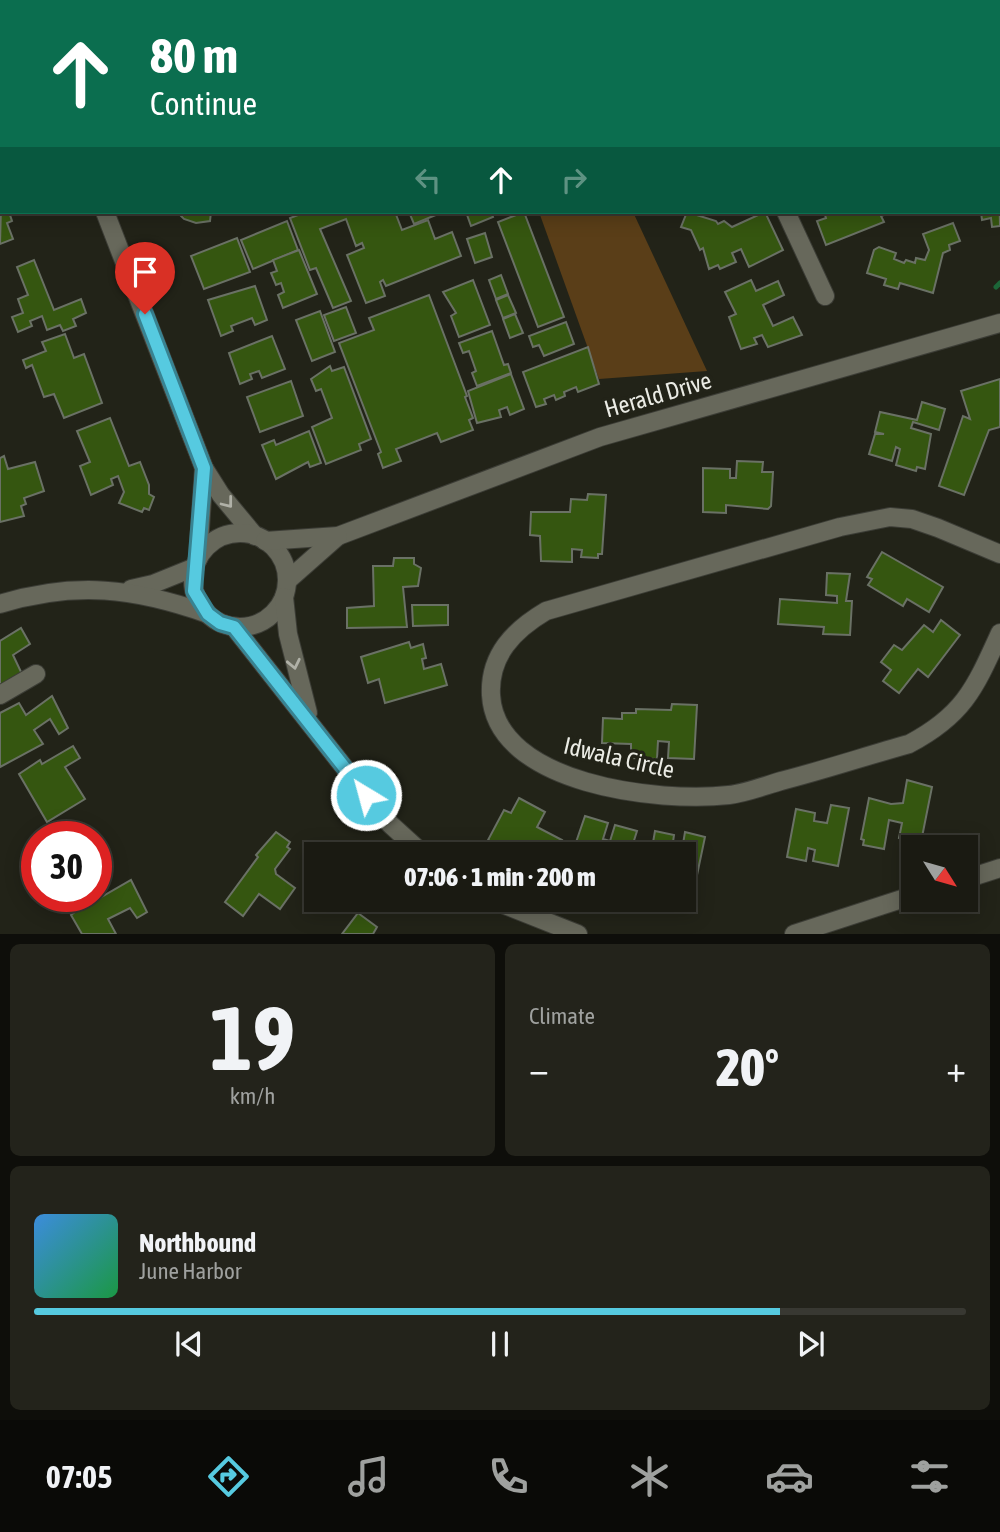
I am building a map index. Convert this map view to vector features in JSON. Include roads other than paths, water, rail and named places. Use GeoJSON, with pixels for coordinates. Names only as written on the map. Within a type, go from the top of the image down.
{"type":"FeatureCollection","features":[{"type":"Feature","properties":{"kind":"street"},"geometry":{"type":"LineString","coordinates":[[106,214],[204,468],[221,495],[260,538],[277,551],[284,565],[299,687],[314,729]]}},
{"type":"Feature","properties":{"kind":"street"},"geometry":{"type":"LineString","coordinates":[[787,214],[825,296]]}},
{"type":"Feature","properties":{"kind":"street","name":"Herald Drive"},"geometry":{"type":"LineString","coordinates":[[260,538],[338,536],[600,437],[1000,323]]}},
{"type":"Feature","properties":{"kind":"street"},"geometry":{"type":"LineString","coordinates":[[204,468],[194,591],[208,614]]}},
{"type":"Feature","properties":{"kind":"street","name":"Idwala Circle"},"geometry":{"type":"LineString","coordinates":[[1000,554],[912,519],[890,517],[840,527],[546,611],[528,622],[499,652],[491,691],[493,713],[506,738],[524,755],[571,775],[660,797],[732,795],[909,744],[929,734],[948,720],[968,698],[1000,633]]}},
{"type":"Feature","properties":{"kind":"street"},"geometry":{"type":"LineString","coordinates":[[0,604],[48,592],[124,590],[153,584],[197,563],[216,540],[242,533],[260,538]]}},
{"type":"Feature","properties":{"kind":"street","name":"Herald Drive"},"geometry":{"type":"LineString","coordinates":[[285,589],[338,536]]}},
{"type":"Feature","properties":{"kind":"street"},"geometry":{"type":"LineString","coordinates":[[124,590],[167,600],[208,614],[220,623],[234,627],[250,626],[264,620],[276,610],[285,589]]}},
{"type":"Feature","properties":{"kind":"street"},"geometry":{"type":"LineString","coordinates":[[234,627],[390,824],[410,842]]}},
{"type":"Feature","properties":{"kind":"street"},"geometry":{"type":"LineString","coordinates":[[0,695],[36,674]]}},
{"type":"Feature","properties":{"kind":"street"},"geometry":{"type":"LineString","coordinates":[[978,874],[1000,868]]}},
{"type":"Feature","properties":{"kind":"street"},"geometry":{"type":"LineString","coordinates":[[794,933],[901,899]]}},
{"type":"Feature","properties":{"kind":"street"},"geometry":{"type":"LineString","coordinates":[[523,912],[578,933]]}},
{"type":"Feature","properties":{"kind":"waterway"},"geometry":{"type":"LineString","coordinates":[[996,287],[1000,283]]}}]}
